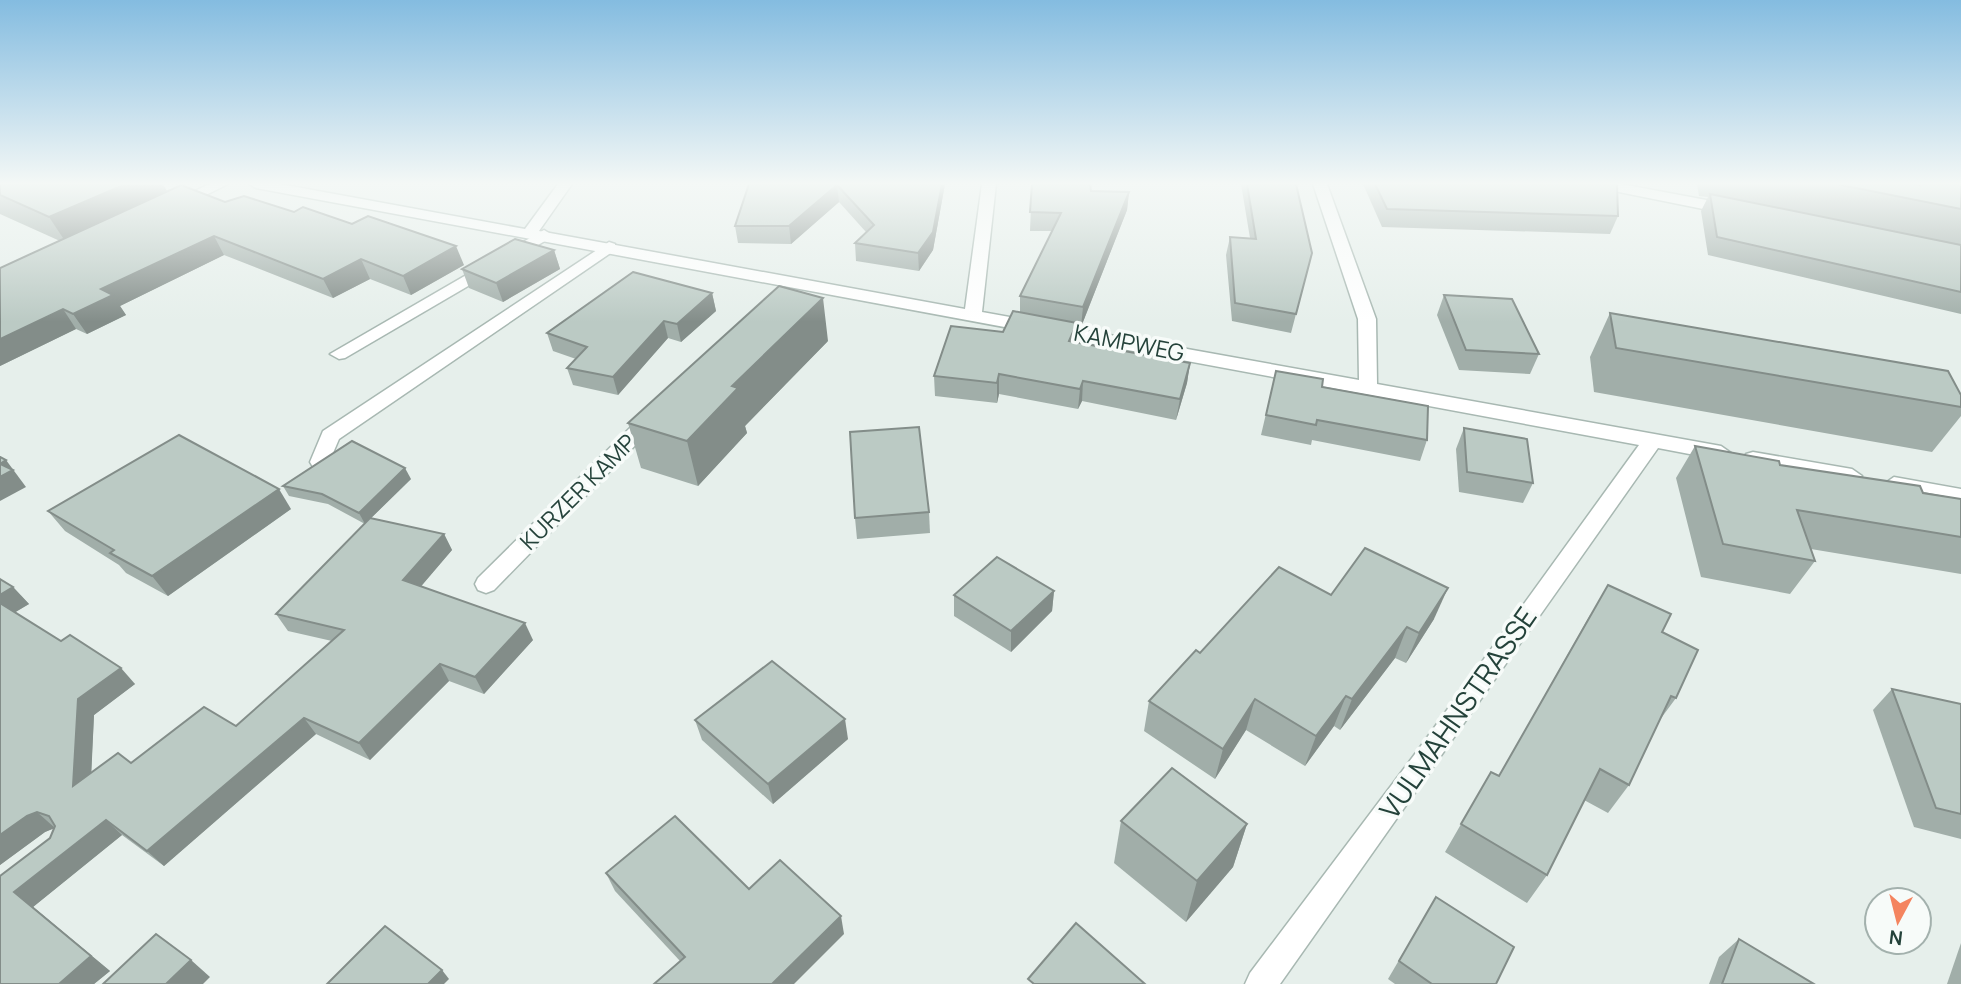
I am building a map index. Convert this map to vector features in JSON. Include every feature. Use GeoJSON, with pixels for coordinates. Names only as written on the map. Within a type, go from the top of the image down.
{"type":"FeatureCollection","features":[{"type":"Feature","properties":{"kind":"street","name":"KAMPWEG"},"geometry":{"type":"LineString","coordinates":[[519,230],[1961,496]]}},
{"type":"Feature","properties":{"kind":"street"},"geometry":{"type":"LineString","coordinates":[[339,354],[539,230]]}},
{"type":"Feature","properties":{"kind":"street"},"geometry":{"type":"LineString","coordinates":[[973,313],[983,230]]}},
{"type":"Feature","properties":{"kind":"street"},"geometry":{"type":"LineString","coordinates":[[1336,230],[1367,318],[1368,388]]}},
{"type":"Feature","properties":{"kind":"street"},"geometry":{"type":"LineString","coordinates":[[320,462],[330,436],[609,247]]}},
{"type":"Feature","properties":{"kind":"street"},"geometry":{"type":"LineString","coordinates":[[769,300],[789,281]]}},
{"type":"Feature","properties":{"kind":"street","name":"KURZER KAMP"},"geometry":{"type":"LineString","coordinates":[[486,584],[662,408]]}},
{"type":"Feature","properties":{"kind":"street","name":"VULMAHNSTRASSE"},"geometry":{"type":"LineString","coordinates":[[1261,984],[1420,768],[1653,440]]}},
{"type":"Feature","properties":{"kind":"building"},"geometry":{"type":"Polygon","coordinates":[[[83,230],[409,230],[456,246],[403,276],[361,259],[323,279],[214,236],[101,289],[113,295],[73,314],[63,309],[0,339],[0,268],[83,230]]]}},
{"type":"Feature","properties":{"kind":"building"},"geometry":{"type":"Polygon","coordinates":[[[869,230],[933,230],[918,253],[855,243],[869,230]]]}},
{"type":"Feature","properties":{"kind":"building"},"geometry":{"type":"Polygon","coordinates":[[[1053,230],[1114,230],[1083,307],[1020,296],[1053,230]]]}},
{"type":"Feature","properties":{"kind":"building"},"geometry":{"type":"Polygon","coordinates":[[[1255,230],[1307,230],[1312,253],[1296,314],[1235,303],[1230,237],[1256,239],[1255,230]]]}},
{"type":"Feature","properties":{"kind":"building"},"geometry":{"type":"Polygon","coordinates":[[[1716,230],[1887,230],[1961,245],[1961,292],[1717,237],[1716,230]]]}},
{"type":"Feature","properties":{"kind":"building"},"geometry":{"type":"Polygon","coordinates":[[[515,239],[554,250],[496,283],[462,269],[515,239]]]}},
{"type":"Feature","properties":{"kind":"building"},"geometry":{"type":"Polygon","coordinates":[[[633,272],[712,293],[677,324],[664,321],[613,377],[567,368],[587,347],[547,333],[633,272]]]}},
{"type":"Feature","properties":{"kind":"building"},"geometry":{"type":"Polygon","coordinates":[[[779,286],[823,298],[732,386],[738,388],[687,441],[628,423],[779,286]]]}},
{"type":"Feature","properties":{"kind":"building"},"geometry":{"type":"Polygon","coordinates":[[[1444,295],[1512,299],[1539,354],[1466,350],[1444,295]]]}},
{"type":"Feature","properties":{"kind":"building"},"geometry":{"type":"Polygon","coordinates":[[[1013,311],[1077,323],[1069,341],[1190,363],[1180,399],[1083,381],[1080,389],[999,374],[997,383],[934,376],[951,326],[1003,332],[1013,311]]]}},
{"type":"Feature","properties":{"kind":"building"},"geometry":{"type":"Polygon","coordinates":[[[1610,313],[1948,371],[1961,395],[1961,407],[1616,348],[1610,313]]]}},
{"type":"Feature","properties":{"kind":"building"},"geometry":{"type":"Polygon","coordinates":[[[1276,371],[1323,379],[1322,387],[1428,406],[1427,440],[1317,420],[1316,425],[1266,415],[1276,371]]]}},
{"type":"Feature","properties":{"kind":"building"},"geometry":{"type":"Polygon","coordinates":[[[919,427],[929,512],[855,518],[850,432],[919,427]]]}},
{"type":"Feature","properties":{"kind":"building"},"geometry":{"type":"Polygon","coordinates":[[[1464,428],[1527,439],[1533,483],[1467,472],[1464,428]]]}},
{"type":"Feature","properties":{"kind":"building"},"geometry":{"type":"Polygon","coordinates":[[[179,435],[279,489],[152,576],[110,553],[114,550],[48,511],[179,435]]]}},
{"type":"Feature","properties":{"kind":"building"},"geometry":{"type":"Polygon","coordinates":[[[352,441],[405,468],[359,513],[322,494],[283,486],[352,441]]]}},
{"type":"Feature","properties":{"kind":"building"},"geometry":{"type":"Polygon","coordinates":[[[1695,446],[1779,461],[1780,465],[1920,486],[1923,493],[1961,499],[1961,537],[1797,510],[1815,561],[1723,544],[1695,446]]]}},
{"type":"Feature","properties":{"kind":"building"},"geometry":{"type":"Polygon","coordinates":[[[0,464],[13,470],[0,477],[0,464]]]}},
{"type":"Feature","properties":{"kind":"building"},"geometry":{"type":"Polygon","coordinates":[[[370,518],[444,534],[403,580],[525,623],[475,677],[440,664],[359,743],[304,718],[147,851],[106,820],[14,892],[91,956],[59,984],[0,984],[0,876],[50,838],[55,826],[49,816],[37,812],[0,835],[0,603],[61,641],[70,635],[121,668],[78,699],[73,786],[118,753],[131,763],[204,707],[236,726],[344,630],[276,614],[370,518]]]}},
{"type":"Feature","properties":{"kind":"building"},"geometry":{"type":"Polygon","coordinates":[[[1365,548],[1448,588],[1419,633],[1407,627],[1352,699],[1346,696],[1316,736],[1255,699],[1223,749],[1149,701],[1196,650],[1200,653],[1279,567],[1331,595],[1365,548]]]}},
{"type":"Feature","properties":{"kind":"building"},"geometry":{"type":"Polygon","coordinates":[[[997,557],[1054,591],[1011,631],[954,595],[997,557]]]}},
{"type":"Feature","properties":{"kind":"building"},"geometry":{"type":"Polygon","coordinates":[[[0,579],[13,587],[0,595],[0,579]]]}},
{"type":"Feature","properties":{"kind":"building"},"geometry":{"type":"Polygon","coordinates":[[[1608,585],[1671,614],[1662,632],[1698,650],[1676,698],[1671,696],[1629,785],[1600,769],[1547,875],[1461,824],[1491,772],[1499,776],[1608,585]]]}},
{"type":"Feature","properties":{"kind":"building"},"geometry":{"type":"Polygon","coordinates":[[[772,661],[845,719],[768,784],[695,720],[772,661]]]}},
{"type":"Feature","properties":{"kind":"building"},"geometry":{"type":"Polygon","coordinates":[[[1892,689],[1961,704],[1961,814],[1936,808],[1892,689]]]}},
{"type":"Feature","properties":{"kind":"building"},"geometry":{"type":"Polygon","coordinates":[[[1172,768],[1247,824],[1197,881],[1121,821],[1172,768]]]}},
{"type":"Feature","properties":{"kind":"building"},"geometry":{"type":"Polygon","coordinates":[[[675,816],[749,889],[780,860],[841,916],[772,984],[654,984],[685,957],[606,873],[675,816]]]}},
{"type":"Feature","properties":{"kind":"building"},"geometry":{"type":"Polygon","coordinates":[[[1436,897],[1514,947],[1496,984],[1432,984],[1399,961],[1436,897]]]}},
{"type":"Feature","properties":{"kind":"building"},"geometry":{"type":"Polygon","coordinates":[[[1076,923],[1145,984],[1034,984],[1028,979],[1076,923]]]}},
{"type":"Feature","properties":{"kind":"building"},"geometry":{"type":"Polygon","coordinates":[[[385,926],[442,970],[428,984],[327,984],[385,926]]]}},
{"type":"Feature","properties":{"kind":"building"},"geometry":{"type":"Polygon","coordinates":[[[156,934],[191,960],[166,984],[103,984],[156,934]]]}},
{"type":"Feature","properties":{"kind":"building"},"geometry":{"type":"Polygon","coordinates":[[[1739,939],[1814,984],[1722,984],[1739,939]]]}}]}
